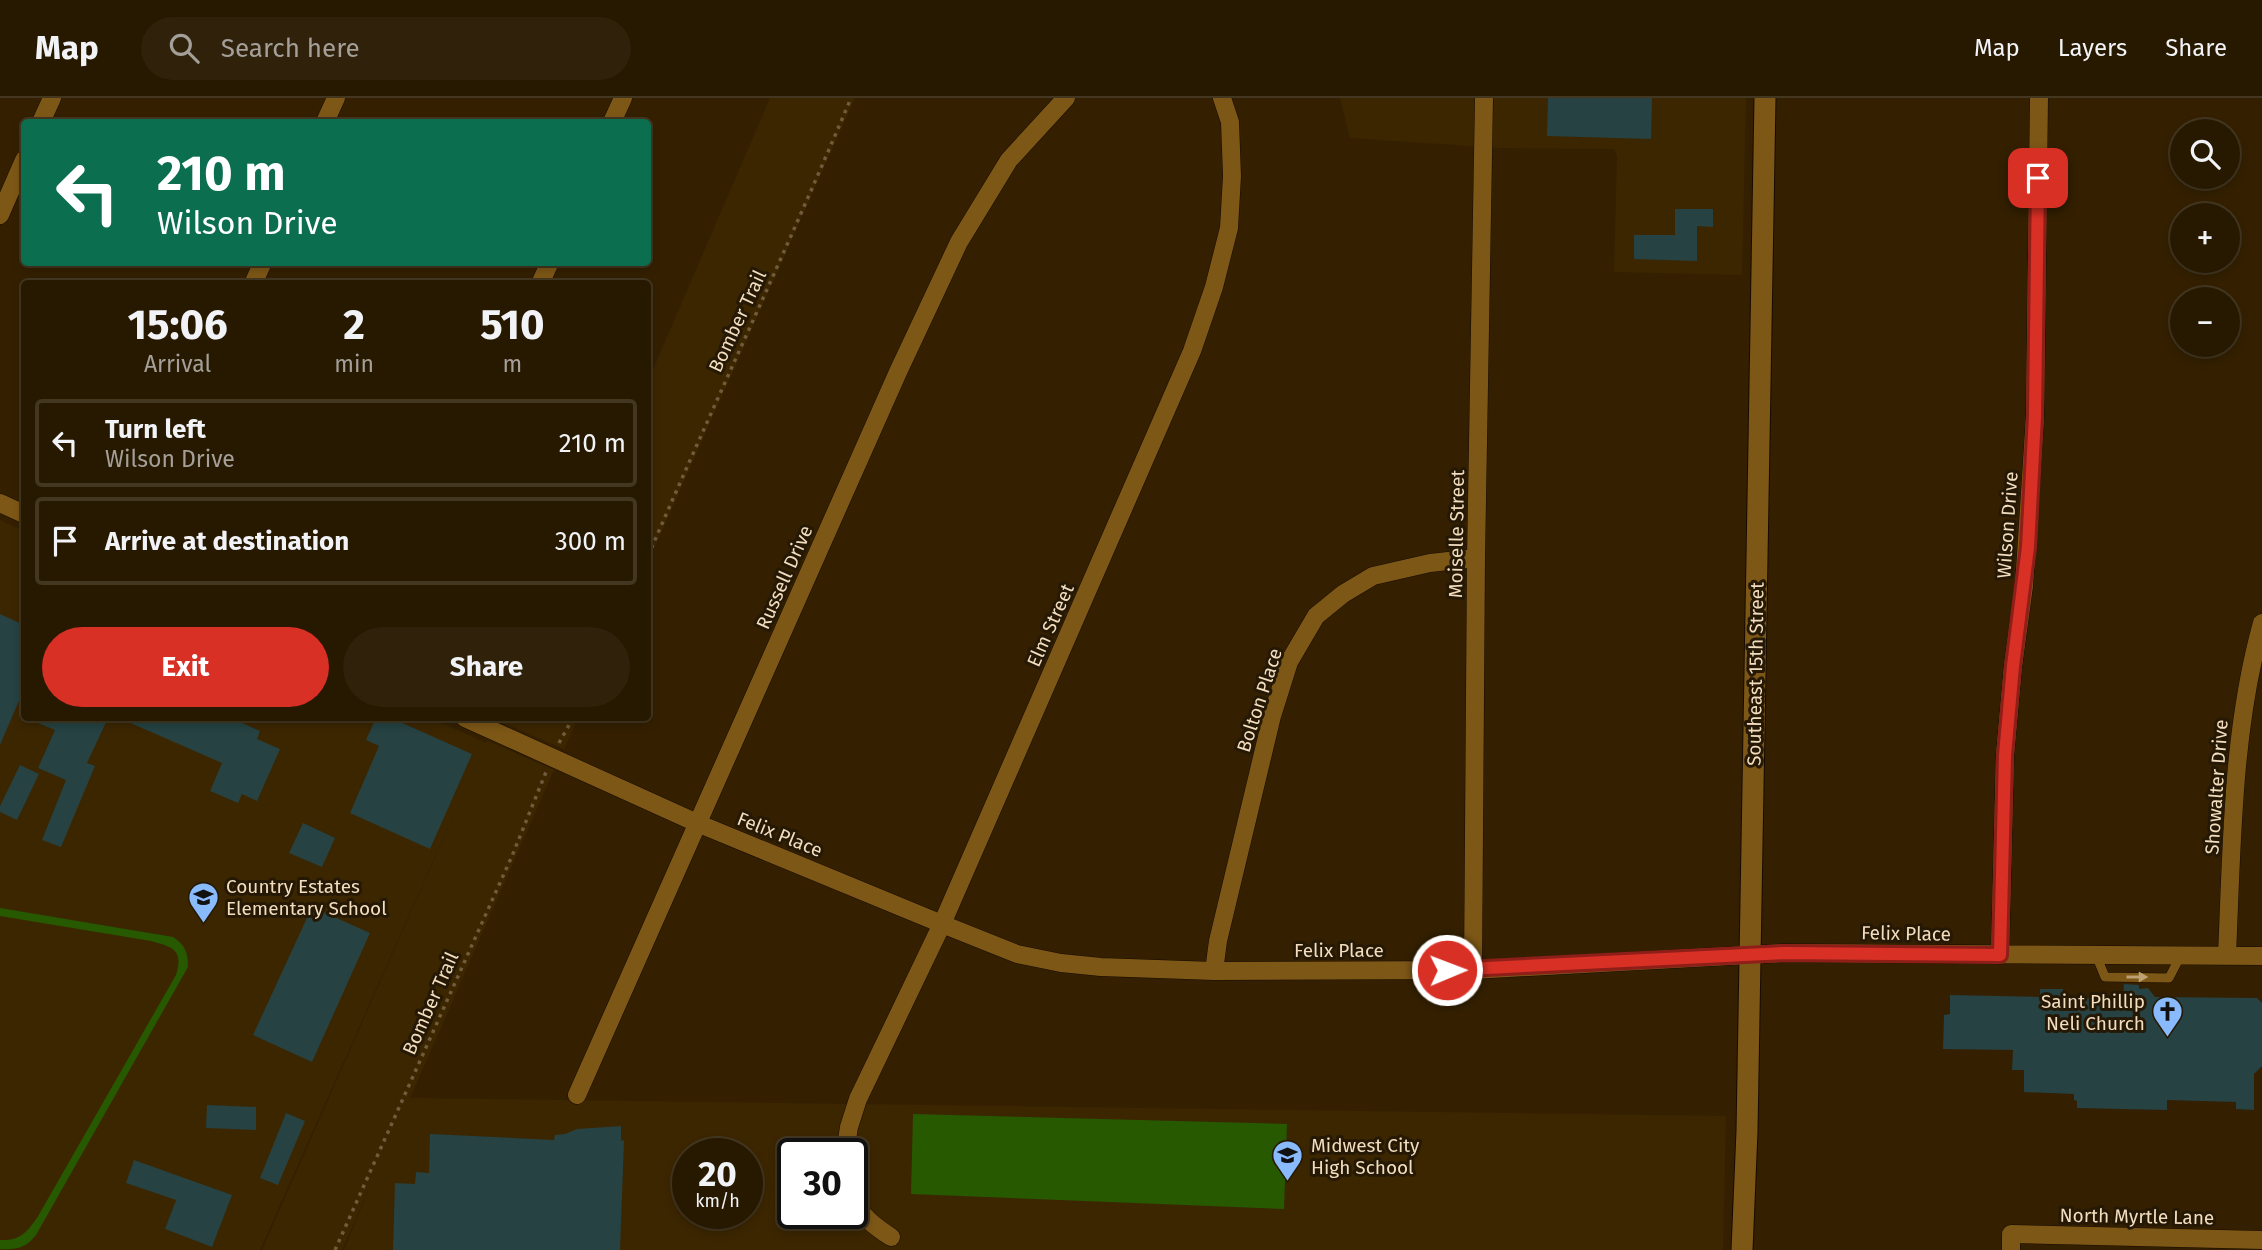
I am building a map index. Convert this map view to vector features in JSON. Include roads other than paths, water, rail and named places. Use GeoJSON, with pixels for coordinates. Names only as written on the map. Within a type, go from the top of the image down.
{"type":"FeatureCollection","features":[{"type":"Feature","properties":{"kind":"main road","name":"Southeast 15th Street"},"geometry":{"type":"LineString","coordinates":[[1742,1250],[1748,1131],[1765,98]]}},
{"type":"Feature","properties":{"kind":"street"},"geometry":{"type":"LineString","coordinates":[[42,119],[52,98]]}},
{"type":"Feature","properties":{"kind":"street"},"geometry":{"type":"LineString","coordinates":[[326,119],[336,98]]}},
{"type":"Feature","properties":{"kind":"street"},"geometry":{"type":"LineString","coordinates":[[613,119],[623,98]]}},
{"type":"Feature","properties":{"kind":"street","name":"Russell Drive"},"geometry":{"type":"LineString","coordinates":[[576,1096],[959,242],[1009,160],[1066,98]]}},
{"type":"Feature","properties":{"kind":"street","name":"Elm Street"},"geometry":{"type":"LineString","coordinates":[[847,1138],[858,1099],[942,924],[1192,351],[1214,287],[1229,228],[1230,122],[1222,98]]}},
{"type":"Feature","properties":{"kind":"street","name":"Moiselle Street"},"geometry":{"type":"LineString","coordinates":[[1473,970],[1476,558],[1484,98]]}},
{"type":"Feature","properties":{"kind":"street","name":"Wilson Drive"},"geometry":{"type":"LineString","coordinates":[[2000,955],[2005,755],[2027,551],[2035,416],[2039,98]]}},
{"type":"Feature","properties":{"kind":"street"},"geometry":{"type":"LineString","coordinates":[[0,215],[21,167]]}},
{"type":"Feature","properties":{"kind":"street"},"geometry":{"type":"LineString","coordinates":[[0,503],[21,513]]}},
{"type":"Feature","properties":{"kind":"street","name":"Bolton Place"},"geometry":{"type":"LineString","coordinates":[[1214,971],[1218,941],[1272,716],[1289,662],[1316,616],[1343,594],[1373,576],[1430,563],[1476,558]]}},
{"type":"Feature","properties":{"kind":"street","name":"Showalter Drive"},"geometry":{"type":"LineString","coordinates":[[2227,955],[2233,824],[2243,707],[2250,666],[2262,623]]}},
{"type":"Feature","properties":{"kind":"street","name":"Felix Place"},"geometry":{"type":"LineString","coordinates":[[472,721],[697,822],[942,924],[1017,954],[1061,963],[1214,971],[1473,970],[1751,954],[2262,956]]}},
{"type":"Feature","properties":{"kind":"street"},"geometry":{"type":"LineString","coordinates":[[868,1220],[891,1237]]}},
{"type":"Feature","properties":{"kind":"street","name":"North Myrtle Lane"},"geometry":{"type":"LineString","coordinates":[[2011,1242],[2262,1240]]}},
{"type":"Feature","properties":{"kind":"place","name":"Country Estates Elementary School"},"geometry":{"type":"Point","coordinates":[203,924]}},
{"type":"Feature","properties":{"kind":"place","name":"Saint Phillip Neli Church"},"geometry":{"type":"Point","coordinates":[2168,1039]}},
{"type":"Feature","properties":{"kind":"place","name":"Midwest City High School"},"geometry":{"type":"Point","coordinates":[1288,1183]}}]}
